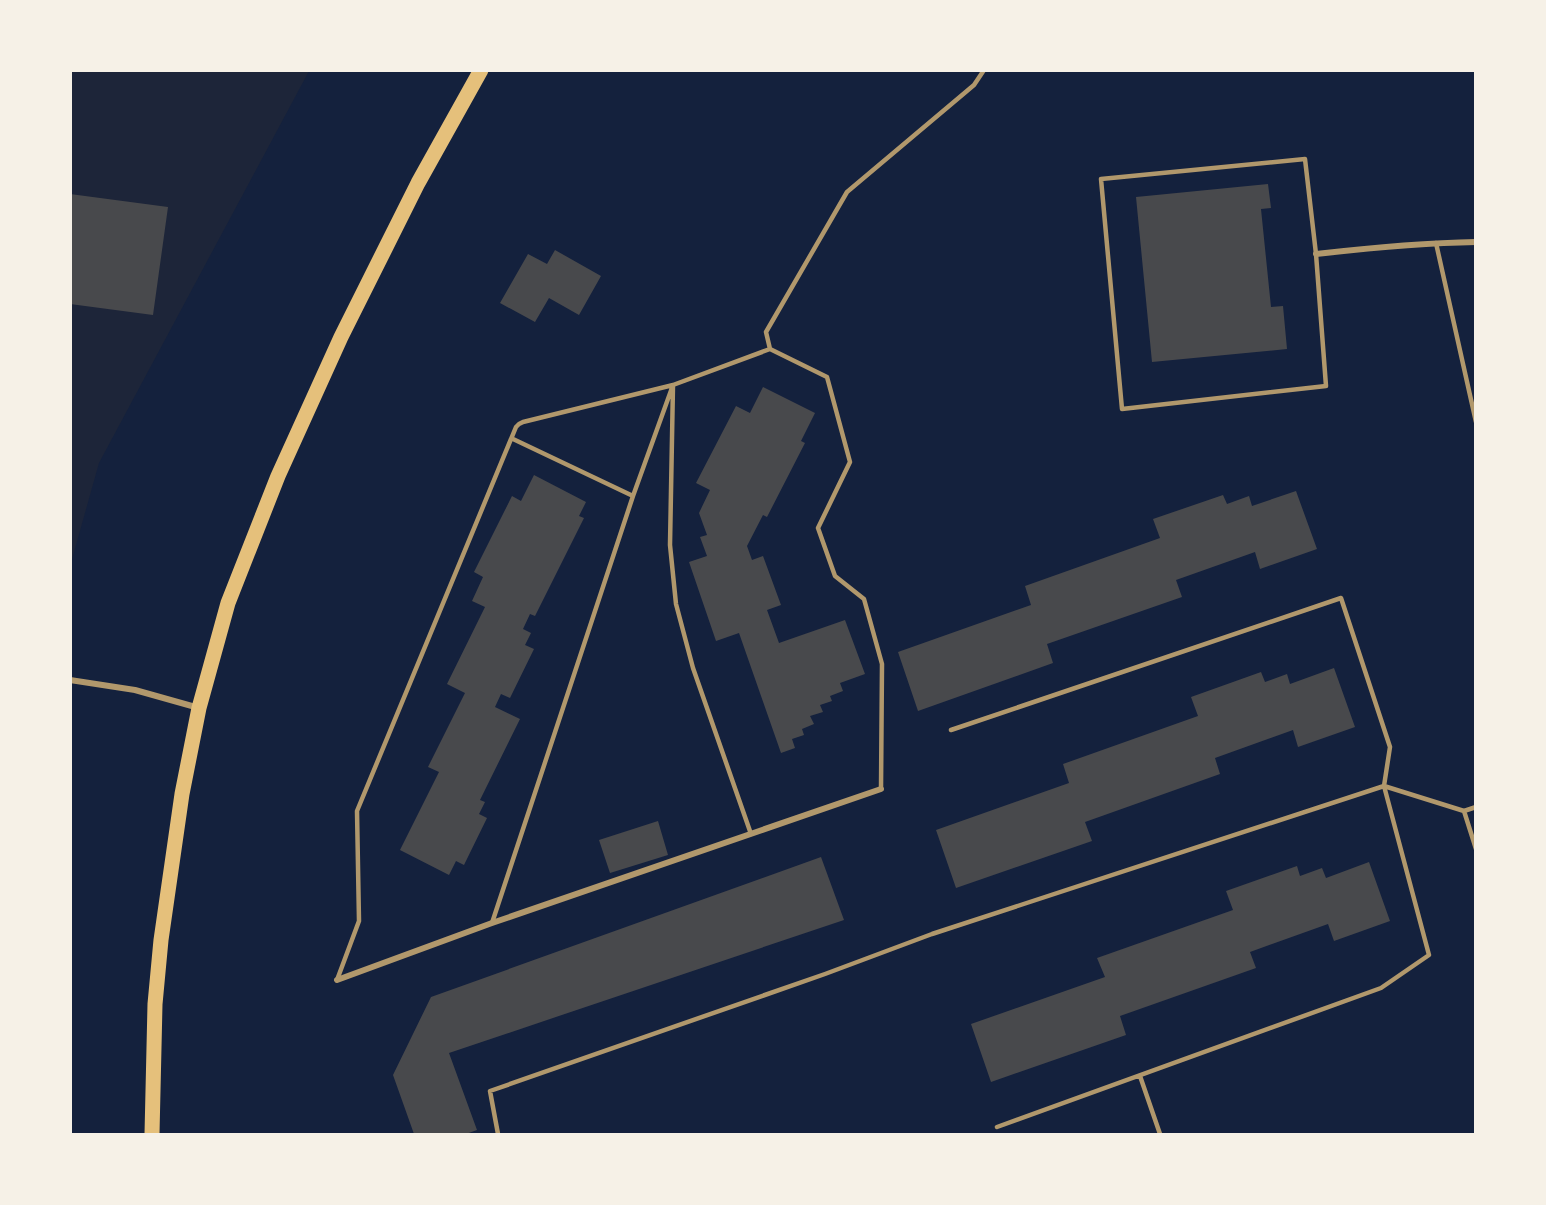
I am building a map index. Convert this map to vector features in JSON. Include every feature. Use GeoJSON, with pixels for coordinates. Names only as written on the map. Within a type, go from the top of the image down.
{"type":"FeatureCollection","features":[{"type":"Feature","properties":{"kind":"main road"},"geometry":{"type":"LineString","coordinates":[[152,1134],[155,1004],[161,940],[182,794],[199,708],[228,603],[278,476],[341,337],[418,183],[481,70]]}},
{"type":"Feature","properties":{"kind":"street"},"geometry":{"type":"LineString","coordinates":[[1316,254],[1369,248],[1476,242]]}},
{"type":"Feature","properties":{"kind":"street"},"geometry":{"type":"LineString","coordinates":[[70,680],[135,690],[199,708]]}},
{"type":"Feature","properties":{"kind":"street"},"geometry":{"type":"LineString","coordinates":[[337,980],[492,923],[881,789]]}},
{"type":"Feature","properties":{"kind":"lane"},"geometry":{"type":"LineString","coordinates":[[770,349],[766,332],[847,192],[974,85],[984,70]]}},
{"type":"Feature","properties":{"kind":"lane"},"geometry":{"type":"LineString","coordinates":[[1305,159],[1316,254],[1326,386],[1122,409],[1101,179],[1305,159]]}},
{"type":"Feature","properties":{"kind":"lane"},"geometry":{"type":"LineString","coordinates":[[1436,243],[1476,422]]}},
{"type":"Feature","properties":{"kind":"lane"},"geometry":{"type":"LineString","coordinates":[[337,980],[359,921],[357,811],[513,439],[516,427],[523,422],[673,385],[770,349],[827,377],[849,462],[818,528],[835,576],[864,599],[882,664],[881,789]]}},
{"type":"Feature","properties":{"kind":"lane"},"geometry":{"type":"LineString","coordinates":[[492,923],[633,496],[673,385]]}},
{"type":"Feature","properties":{"kind":"lane"},"geometry":{"type":"LineString","coordinates":[[673,385],[670,545],[676,604],[693,668],[751,834]]}},
{"type":"Feature","properties":{"kind":"lane"},"geometry":{"type":"LineString","coordinates":[[513,439],[633,496]]}},
{"type":"Feature","properties":{"kind":"lane"},"geometry":{"type":"LineString","coordinates":[[951,730],[1341,598],[1390,747],[1384,786],[1429,955],[1382,988],[997,1127]]}},
{"type":"Feature","properties":{"kind":"lane"},"geometry":{"type":"LineString","coordinates":[[498,1134],[490,1091],[825,974],[932,934],[1384,786],[1464,811],[1476,807]]}},
{"type":"Feature","properties":{"kind":"lane"},"geometry":{"type":"LineString","coordinates":[[1464,811],[1476,849]]}},
{"type":"Feature","properties":{"kind":"lane"},"geometry":{"type":"LineString","coordinates":[[1140,1076],[1160,1134]]}},
{"type":"Feature","properties":{"kind":"shaded area"},"geometry":{"type":"Polygon","coordinates":[[[71,71],[309,71],[99,463],[71,563],[71,71]]]}},
{"type":"Feature","properties":{"kind":"building"},"geometry":{"type":"Polygon","coordinates":[[[1268,184],[1271,208],[1261,209],[1271,307],[1283,306],[1287,349],[1152,362],[1136,197],[1268,184]]]}},
{"type":"Feature","properties":{"kind":"building"},"geometry":{"type":"Polygon","coordinates":[[[70,194],[168,207],[153,315],[70,304],[70,194]]]}},
{"type":"Feature","properties":{"kind":"building"},"geometry":{"type":"Polygon","coordinates":[[[555,250],[601,276],[579,315],[549,298],[535,322],[500,303],[528,254],[547,264],[555,250]]]}},
{"type":"Feature","properties":{"kind":"building"},"geometry":{"type":"Polygon","coordinates":[[[763,387],[815,413],[801,441],[805,443],[767,517],[763,515],[747,546],[752,560],[763,556],[781,605],[767,610],[779,643],[845,620],[865,674],[840,683],[843,691],[830,696],[832,701],[820,705],[823,712],[810,716],[814,724],[802,729],[804,735],[792,739],[795,748],[781,753],[739,633],[716,641],[689,562],[707,556],[700,537],[707,535],[699,513],[710,490],[696,483],[736,406],[750,413],[763,387]]]}},
{"type":"Feature","properties":{"kind":"building"},"geometry":{"type":"Polygon","coordinates":[[[534,475],[586,502],[579,516],[584,518],[535,616],[530,614],[523,629],[531,633],[525,645],[534,649],[510,698],[501,694],[495,707],[520,719],[480,800],[485,802],[479,814],[487,818],[464,865],[456,861],[449,875],[400,850],[439,772],[428,767],[465,693],[447,684],[485,607],[472,601],[483,577],[474,572],[512,496],[521,501],[534,475]]]}},
{"type":"Feature","properties":{"kind":"building"},"geometry":{"type":"Polygon","coordinates":[[[1296,491],[1317,549],[1260,569],[1255,552],[1176,580],[1182,597],[1047,644],[1053,663],[918,711],[898,652],[1031,605],[1025,586],[1160,538],[1153,519],[1223,495],[1227,504],[1249,496],[1252,506],[1296,491]]]}},
{"type":"Feature","properties":{"kind":"building"},"geometry":{"type":"Polygon","coordinates":[[[1334,668],[1355,727],[1298,747],[1293,730],[1215,758],[1220,774],[1085,822],[1092,841],[956,888],[936,830],[1069,783],[1063,764],[1198,716],[1191,697],[1261,672],[1265,682],[1287,674],[1290,684],[1334,668]]]}},
{"type":"Feature","properties":{"kind":"building"},"geometry":{"type":"Polygon","coordinates":[[[658,821],[668,855],[610,873],[599,840],[658,821]]]}},
{"type":"Feature","properties":{"kind":"building"},"geometry":{"type":"Polygon","coordinates":[[[821,857],[844,920],[449,1053],[477,1130],[466,1134],[414,1134],[393,1075],[431,997],[821,857]]]}},
{"type":"Feature","properties":{"kind":"building"},"geometry":{"type":"Polygon","coordinates":[[[1369,862],[1390,921],[1334,941],[1328,924],[1250,952],[1256,968],[1120,1016],[1126,1035],[991,1082],[971,1024],[1105,977],[1097,958],[1233,910],[1226,891],[1297,866],[1300,876],[1322,868],[1326,878],[1369,862]]]}}]}
